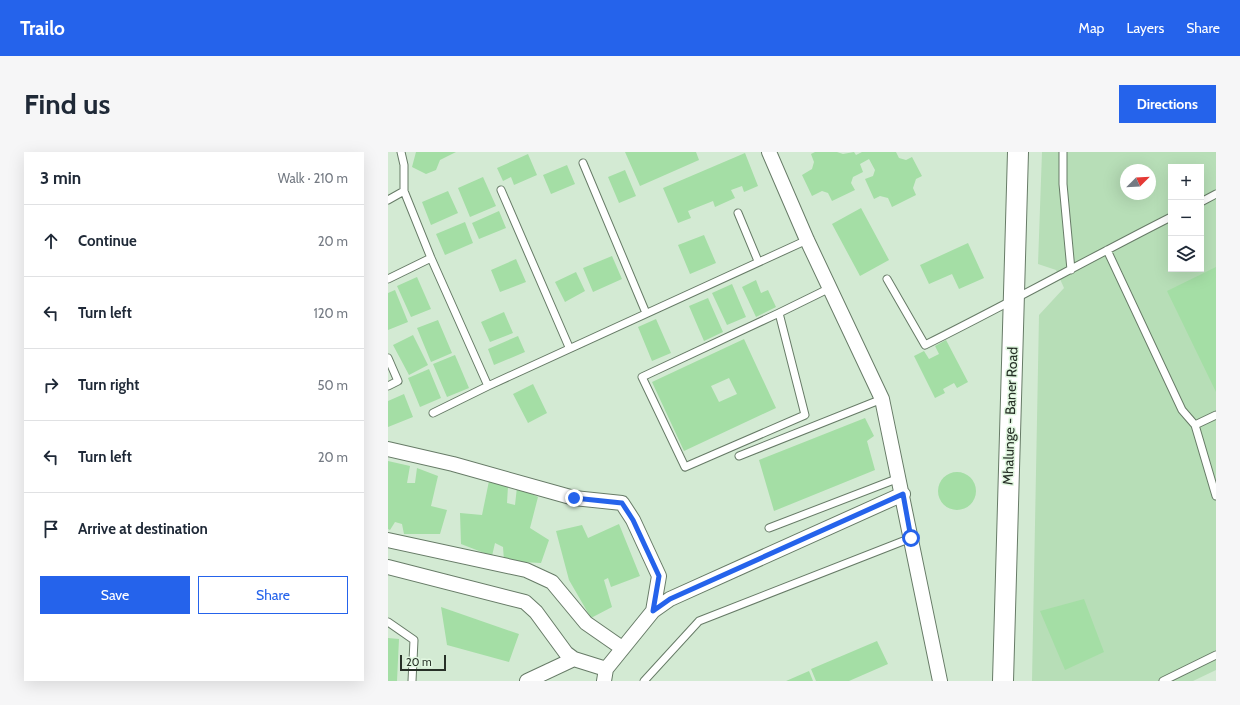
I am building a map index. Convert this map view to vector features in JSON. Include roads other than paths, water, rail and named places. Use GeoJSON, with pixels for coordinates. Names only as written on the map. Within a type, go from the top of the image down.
{"type":"FeatureCollection","features":[{"type":"Feature","properties":{"kind":"main road","name":"Mhalunge - Baner Road"},"geometry":{"type":"LineString","coordinates":[[1003,681],[1018,152]]}},
{"type":"Feature","properties":{"kind":"street"},"geometry":{"type":"LineString","coordinates":[[769,152],[807,240],[882,399],[903,494],[940,681]]}},
{"type":"Feature","properties":{"kind":"street"},"geometry":{"type":"LineString","coordinates":[[388,449],[453,464],[574,498],[622,503],[633,520],[659,576],[653,611]]}},
{"type":"Feature","properties":{"kind":"street"},"geometry":{"type":"LineString","coordinates":[[388,566],[525,602],[536,612],[566,654],[605,675],[622,648],[653,611],[670,599],[903,494]]}},
{"type":"Feature","properties":{"kind":"street"},"geometry":{"type":"LineString","coordinates":[[388,540],[526,570],[552,582],[586,623],[622,648]]}},
{"type":"Feature","properties":{"kind":"street"},"geometry":{"type":"LineString","coordinates":[[527,681],[574,659]]}},
{"type":"Feature","properties":{"kind":"lane"},"geometry":{"type":"LineString","coordinates":[[401,152],[404,165],[404,191],[431,258],[488,386]]}},
{"type":"Feature","properties":{"kind":"lane"},"geometry":{"type":"LineString","coordinates":[[1063,152],[1063,184],[1071,270]]}},
{"type":"Feature","properties":{"kind":"lane"},"geometry":{"type":"LineString","coordinates":[[583,163],[646,313]]}},
{"type":"Feature","properties":{"kind":"lane"},"geometry":{"type":"LineString","coordinates":[[501,190],[569,347]]}},
{"type":"Feature","properties":{"kind":"lane"},"geometry":{"type":"LineString","coordinates":[[388,200],[404,191]]}},
{"type":"Feature","properties":{"kind":"lane"},"geometry":{"type":"LineString","coordinates":[[1204,200],[1216,194]]}},
{"type":"Feature","properties":{"kind":"lane"},"geometry":{"type":"LineString","coordinates":[[738,213],[758,261]]}},
{"type":"Feature","properties":{"kind":"lane"},"geometry":{"type":"LineString","coordinates":[[887,278],[924,345],[1014,301],[1168,219]]}},
{"type":"Feature","properties":{"kind":"lane"},"geometry":{"type":"LineString","coordinates":[[433,413],[569,347],[807,240]]}},
{"type":"Feature","properties":{"kind":"lane"},"geometry":{"type":"LineString","coordinates":[[1107,250],[1182,410],[1195,425],[1216,496]]}},
{"type":"Feature","properties":{"kind":"lane"},"geometry":{"type":"LineString","coordinates":[[388,278],[431,258]]}},
{"type":"Feature","properties":{"kind":"lane"},"geometry":{"type":"LineString","coordinates":[[780,313],[805,415],[685,467],[642,377],[780,313],[830,288]]}},
{"type":"Feature","properties":{"kind":"lane"},"geometry":{"type":"LineString","coordinates":[[388,358],[398,381],[388,386]]}},
{"type":"Feature","properties":{"kind":"lane"},"geometry":{"type":"LineString","coordinates":[[739,456],[882,399]]}},
{"type":"Feature","properties":{"kind":"lane"},"geometry":{"type":"LineString","coordinates":[[1195,425],[1216,414]]}},
{"type":"Feature","properties":{"kind":"lane"},"geometry":{"type":"LineString","coordinates":[[768,528],[899,478]]}},
{"type":"Feature","properties":{"kind":"lane"},"geometry":{"type":"LineString","coordinates":[[644,681],[699,621],[911,538]]}},
{"type":"Feature","properties":{"kind":"lane"},"geometry":{"type":"LineString","coordinates":[[388,622],[414,640],[412,681]]}},
{"type":"Feature","properties":{"kind":"lane"},"geometry":{"type":"LineString","coordinates":[[1163,681],[1216,655]]}}]}
